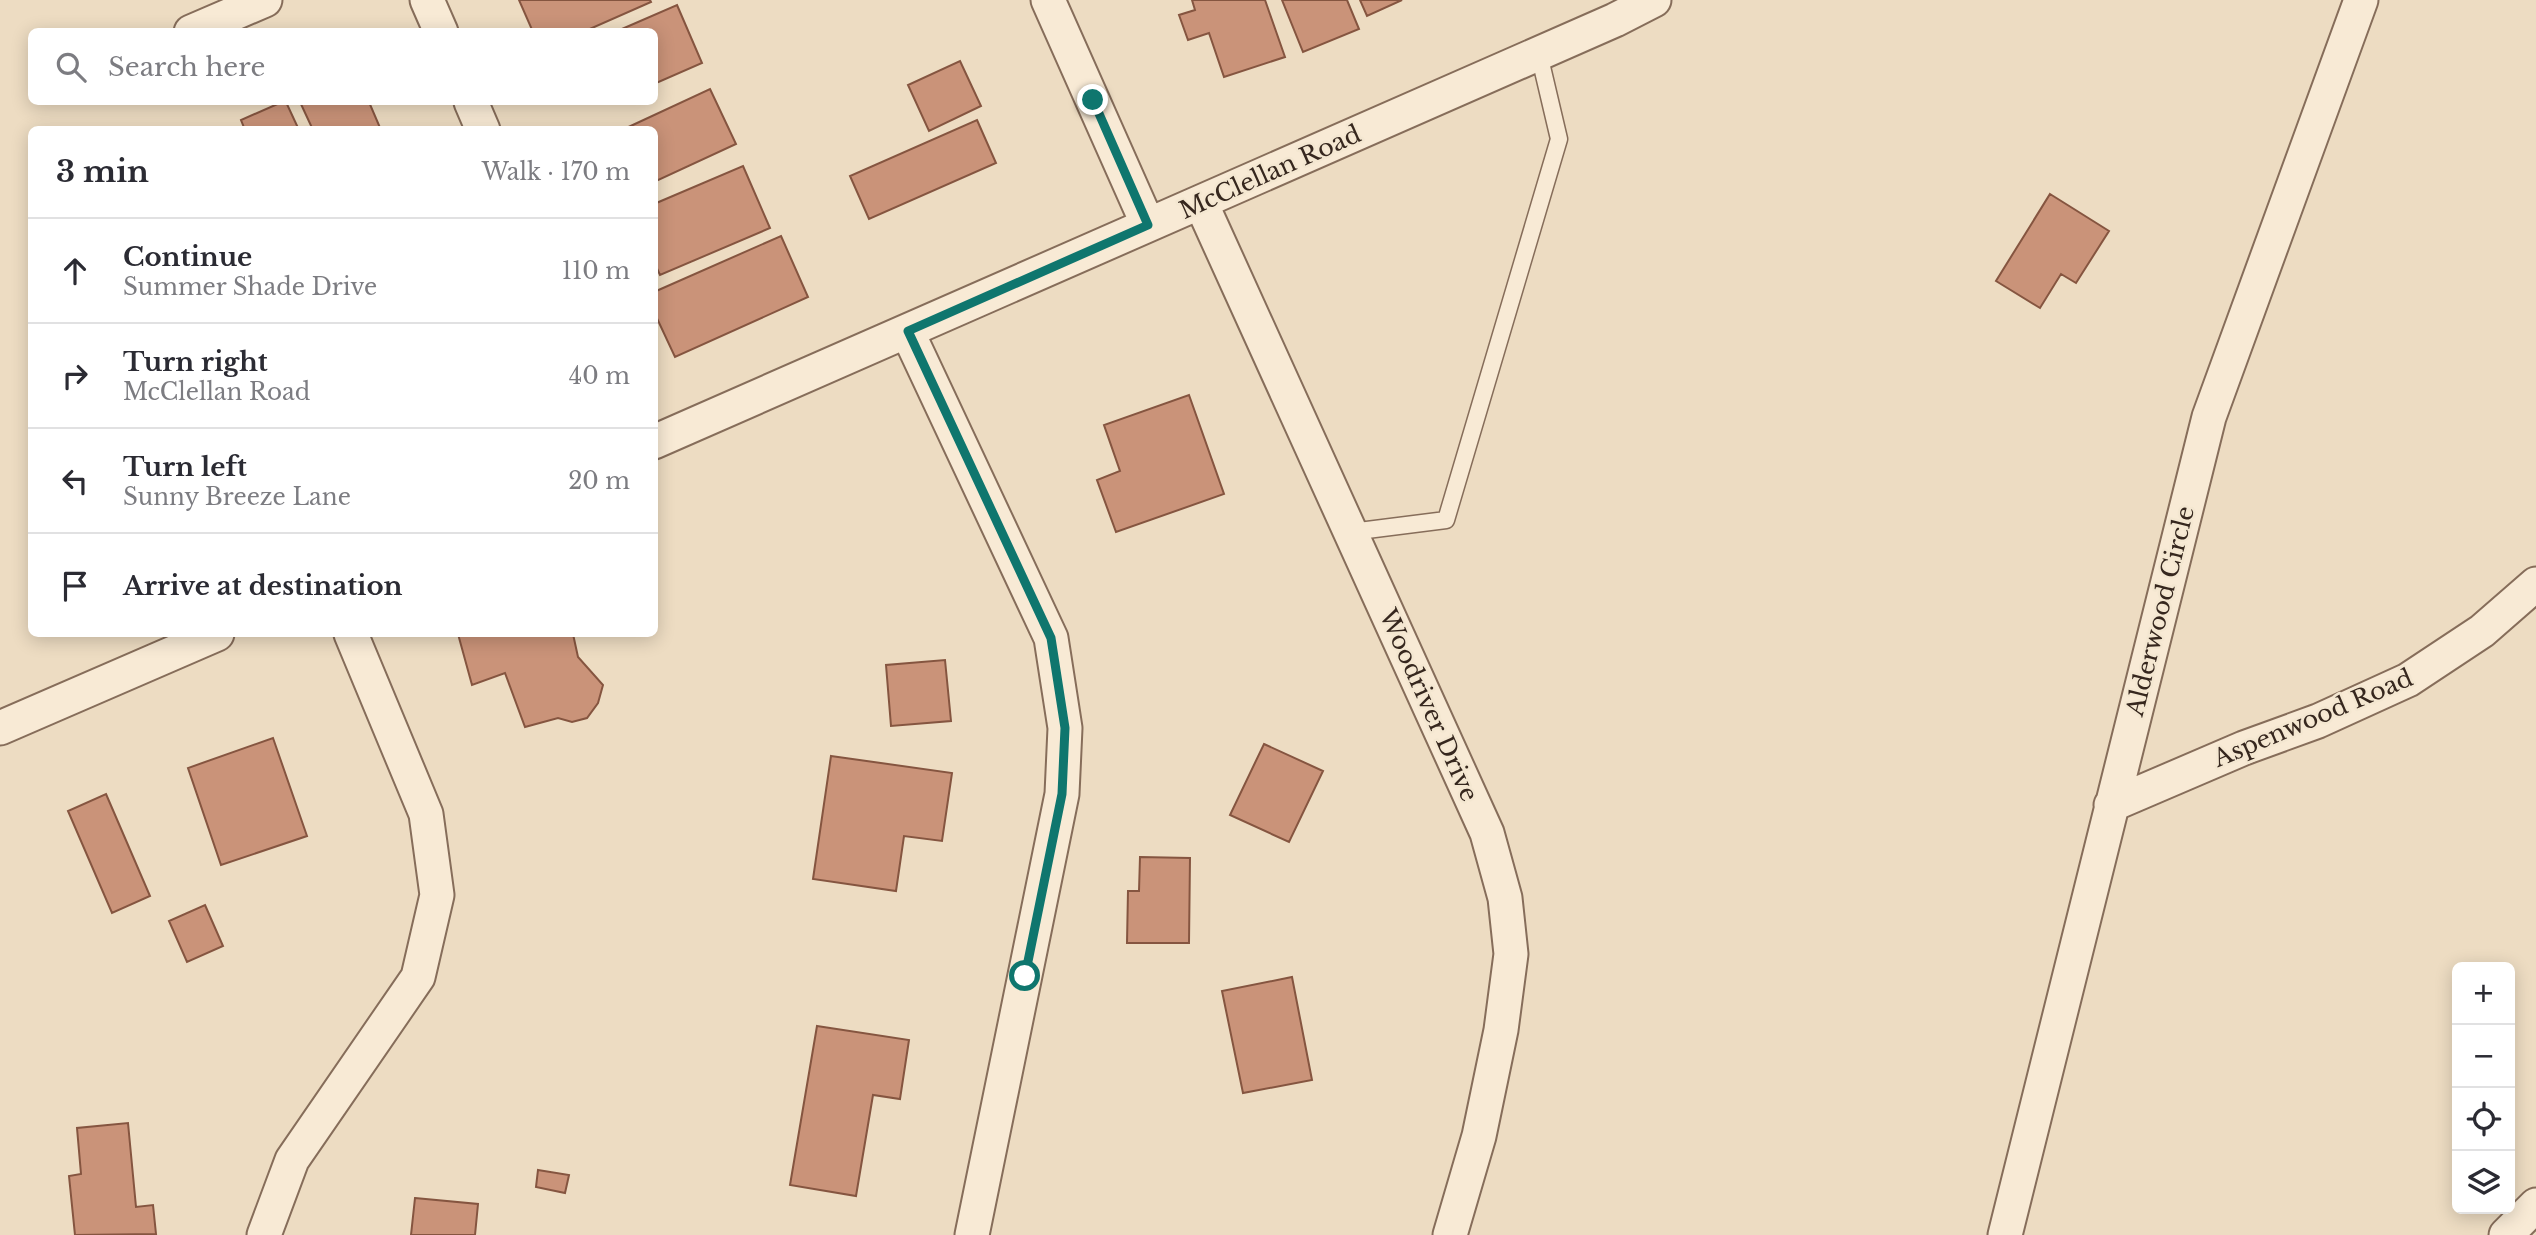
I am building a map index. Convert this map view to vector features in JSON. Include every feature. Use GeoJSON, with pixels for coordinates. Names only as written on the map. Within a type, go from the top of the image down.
{"type":"FeatureCollection","features":[{"type":"Feature","properties":{"kind":"street"},"geometry":{"type":"LineString","coordinates":[[200,28],[265,0]]}},
{"type":"Feature","properties":{"kind":"street"},"geometry":{"type":"LineString","coordinates":[[427,0],[439,28]]}},
{"type":"Feature","properties":{"kind":"street"},"geometry":{"type":"LineString","coordinates":[[1048,0],[1148,225]]}},
{"type":"Feature","properties":{"kind":"street","name":"McClellan Road"},"geometry":{"type":"LineString","coordinates":[[658,440],[1539,54],[1654,0]]}},
{"type":"Feature","properties":{"kind":"street","name":"Alderwood Circle"},"geometry":{"type":"LineString","coordinates":[[2005,1235],[2209,417],[2361,0]]}},
{"type":"Feature","properties":{"kind":"street"},"geometry":{"type":"LineString","coordinates":[[472,105],[481,126]]}},
{"type":"Feature","properties":{"kind":"street","name":"Woodriver Drive"},"geometry":{"type":"LineString","coordinates":[[1201,203],[1487,833],[1504,898],[1511,954],[1501,1030],[1479,1136],[1450,1235]]}},
{"type":"Feature","properties":{"kind":"street"},"geometry":{"type":"LineString","coordinates":[[908,331],[1051,638],[1065,728],[1062,794],[971,1235]]}},
{"type":"Feature","properties":{"kind":"street","name":"Aspenwood Road"},"geometry":{"type":"LineString","coordinates":[[2111,805],[2244,748],[2318,721],[2408,680],[2482,631],[2536,584]]}},
{"type":"Feature","properties":{"kind":"street"},"geometry":{"type":"LineString","coordinates":[[0,728],[210,637]]}},
{"type":"Feature","properties":{"kind":"street"},"geometry":{"type":"LineString","coordinates":[[264,1235],[292,1160],[418,977],[437,895],[426,814],[352,637]]}},
{"type":"Feature","properties":{"kind":"street"},"geometry":{"type":"LineString","coordinates":[[2506,1235],[2536,1205]]}},
{"type":"Feature","properties":{"kind":"lane"},"geometry":{"type":"LineString","coordinates":[[1351,532],[1446,520],[1559,139],[1539,54]]}},
{"type":"Feature","properties":{"kind":"building"},"geometry":{"type":"Polygon","coordinates":[[[519,0],[651,2],[592,28],[531,28],[519,0]]]}},
{"type":"Feature","properties":{"kind":"building"},"geometry":{"type":"Polygon","coordinates":[[[1192,0],[1265,0],[1285,57],[1224,77],[1209,33],[1188,40],[1179,15],[1195,10],[1192,0]]]}},
{"type":"Feature","properties":{"kind":"building"},"geometry":{"type":"Polygon","coordinates":[[[1282,0],[1347,0],[1359,29],[1303,52],[1282,0]]]}},
{"type":"Feature","properties":{"kind":"building"},"geometry":{"type":"Polygon","coordinates":[[[1360,0],[1402,0],[1367,16],[1360,0]]]}},
{"type":"Feature","properties":{"kind":"building"},"geometry":{"type":"Polygon","coordinates":[[[677,5],[702,63],[658,82],[658,28],[624,28],[677,5]]]}},
{"type":"Feature","properties":{"kind":"building"},"geometry":{"type":"Polygon","coordinates":[[[960,61],[981,106],[929,131],[908,85],[960,61]]]}},
{"type":"Feature","properties":{"kind":"building"},"geometry":{"type":"Polygon","coordinates":[[[710,89],[736,144],[658,180],[658,126],[631,126],[710,89]]]}},
{"type":"Feature","properties":{"kind":"building"},"geometry":{"type":"Polygon","coordinates":[[[275,105],[287,105],[297,126],[243,126],[241,120],[275,105]]]}},
{"type":"Feature","properties":{"kind":"building"},"geometry":{"type":"Polygon","coordinates":[[[301,105],[370,105],[379,126],[311,126],[301,105]]]}},
{"type":"Feature","properties":{"kind":"building"},"geometry":{"type":"Polygon","coordinates":[[[977,120],[996,163],[869,219],[850,176],[977,120]]]}},
{"type":"Feature","properties":{"kind":"building"},"geometry":{"type":"Polygon","coordinates":[[[743,166],[770,228],[660,275],[658,202],[743,166]]]}},
{"type":"Feature","properties":{"kind":"building"},"geometry":{"type":"Polygon","coordinates":[[[2050,194],[2109,231],[2076,283],[2061,274],[2040,308],[1996,281],[2050,194]]]}},
{"type":"Feature","properties":{"kind":"building"},"geometry":{"type":"Polygon","coordinates":[[[781,236],[808,297],[675,357],[658,321],[658,290],[781,236]]]}},
{"type":"Feature","properties":{"kind":"building"},"geometry":{"type":"Polygon","coordinates":[[[1189,395],[1224,494],[1116,532],[1097,480],[1120,471],[1104,425],[1189,395]]]}},
{"type":"Feature","properties":{"kind":"building"},"geometry":{"type":"Polygon","coordinates":[[[459,637],[574,637],[578,657],[603,685],[598,703],[587,718],[572,722],[558,718],[525,727],[505,673],[472,685],[459,637]]]}},
{"type":"Feature","properties":{"kind":"building"},"geometry":{"type":"Polygon","coordinates":[[[945,660],[951,721],[891,726],[886,665],[945,660]]]}},
{"type":"Feature","properties":{"kind":"building"},"geometry":{"type":"Polygon","coordinates":[[[273,738],[307,836],[221,865],[188,768],[273,738]]]}},
{"type":"Feature","properties":{"kind":"building"},"geometry":{"type":"Polygon","coordinates":[[[1264,744],[1323,771],[1289,842],[1230,815],[1264,744]]]}},
{"type":"Feature","properties":{"kind":"building"},"geometry":{"type":"Polygon","coordinates":[[[831,756],[952,773],[942,841],[904,836],[896,891],[813,879],[831,756]]]}},
{"type":"Feature","properties":{"kind":"building"},"geometry":{"type":"Polygon","coordinates":[[[106,794],[150,896],[112,913],[68,811],[106,794]]]}},
{"type":"Feature","properties":{"kind":"building"},"geometry":{"type":"Polygon","coordinates":[[[1140,857],[1190,858],[1189,943],[1127,943],[1128,891],[1139,891],[1140,857]]]}},
{"type":"Feature","properties":{"kind":"building"},"geometry":{"type":"Polygon","coordinates":[[[205,905],[223,946],[187,962],[169,921],[205,905]]]}},
{"type":"Feature","properties":{"kind":"building"},"geometry":{"type":"Polygon","coordinates":[[[1292,977],[1312,1080],[1243,1093],[1222,991],[1292,977]]]}},
{"type":"Feature","properties":{"kind":"building"},"geometry":{"type":"Polygon","coordinates":[[[817,1026],[909,1040],[900,1099],[873,1095],[856,1196],[790,1185],[817,1026]]]}},
{"type":"Feature","properties":{"kind":"building"},"geometry":{"type":"Polygon","coordinates":[[[128,1123],[136,1207],[153,1205],[156,1234],[75,1235],[69,1176],[81,1174],[77,1128],[128,1123]]]}},
{"type":"Feature","properties":{"kind":"building"},"geometry":{"type":"Polygon","coordinates":[[[538,1170],[569,1175],[565,1193],[536,1187],[538,1170]]]}},
{"type":"Feature","properties":{"kind":"building"},"geometry":{"type":"Polygon","coordinates":[[[415,1198],[478,1204],[475,1235],[411,1235],[415,1198]]]}},
{"type":"Feature","properties":{"kind":"route"},"geometry":{"type":"LineString","coordinates":[[1025,976],[1062,794],[1065,728],[1051,638],[908,331],[1148,225],[1093,100]]}}]}
